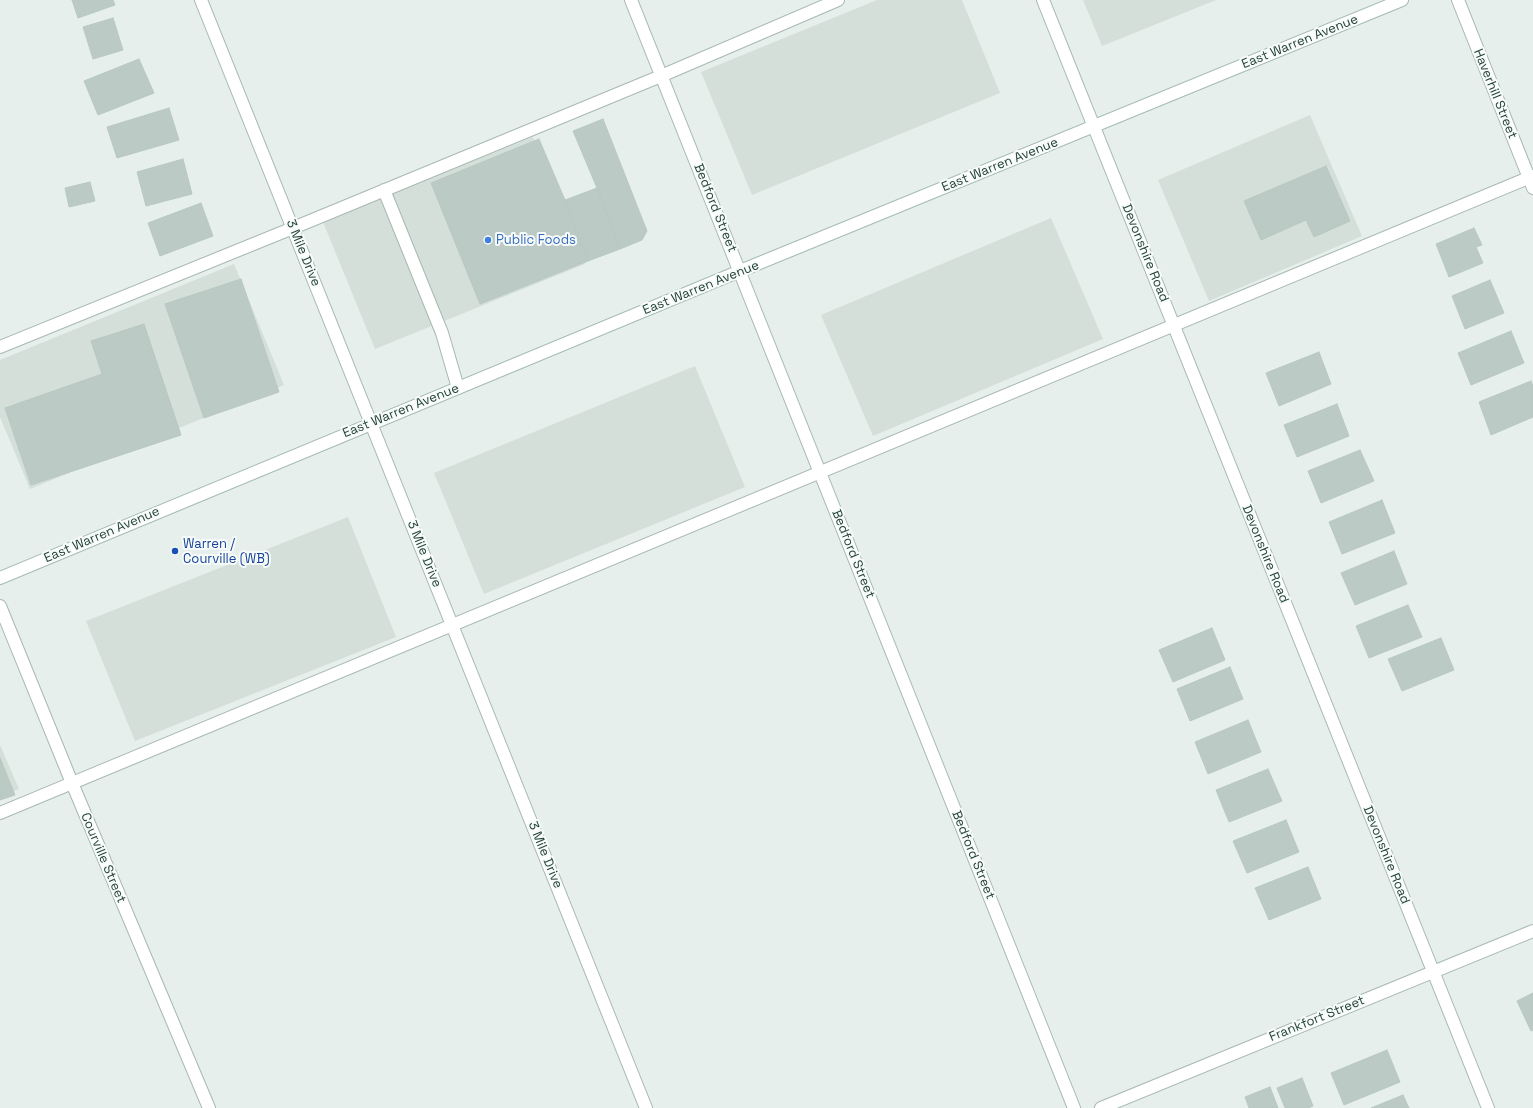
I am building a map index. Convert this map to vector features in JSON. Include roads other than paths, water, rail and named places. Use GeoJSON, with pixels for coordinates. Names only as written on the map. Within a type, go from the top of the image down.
{"type":"FeatureCollection","features":[{"type":"Feature","properties":{"kind":"street","name":"3 Mile Drive"},"geometry":{"type":"LineString","coordinates":[[201,0],[646,1108]]}},
{"type":"Feature","properties":{"kind":"street","name":"Bedford Street"},"geometry":{"type":"LineString","coordinates":[[631,0],[1074,1108]]}},
{"type":"Feature","properties":{"kind":"street"},"geometry":{"type":"LineString","coordinates":[[0,347],[661,76],[838,0]]}},
{"type":"Feature","properties":{"kind":"street","name":"Devonshire Road"},"geometry":{"type":"LineString","coordinates":[[1043,0],[1488,1108]]}},
{"type":"Feature","properties":{"kind":"street","name":"East Warren Avenue"},"geometry":{"type":"LineString","coordinates":[[0,578],[371,423],[1402,0]]}},
{"type":"Feature","properties":{"kind":"street","name":"Haverhill Street"},"geometry":{"type":"LineString","coordinates":[[1458,0],[1532,181]]}},
{"type":"Feature","properties":{"kind":"street"},"geometry":{"type":"LineString","coordinates":[[0,813],[1174,326],[1532,181]]}},
{"type":"Feature","properties":{"kind":"street"},"geometry":{"type":"LineString","coordinates":[[384,190],[442,333],[458,388]]}},
{"type":"Feature","properties":{"kind":"street","name":"Courville Street"},"geometry":{"type":"LineString","coordinates":[[0,606],[72,783],[209,1108]]}},
{"type":"Feature","properties":{"kind":"street","name":"Frankfort Street"},"geometry":{"type":"LineString","coordinates":[[1101,1108],[1533,931]]}},
{"type":"Feature","properties":{"kind":"place","name":"Public Foods"},"geometry":{"type":"Point","coordinates":[488,240]}},
{"type":"Feature","properties":{"kind":"place","name":"Warren / Courville (WB)"},"geometry":{"type":"Point","coordinates":[175,551]}}]}
